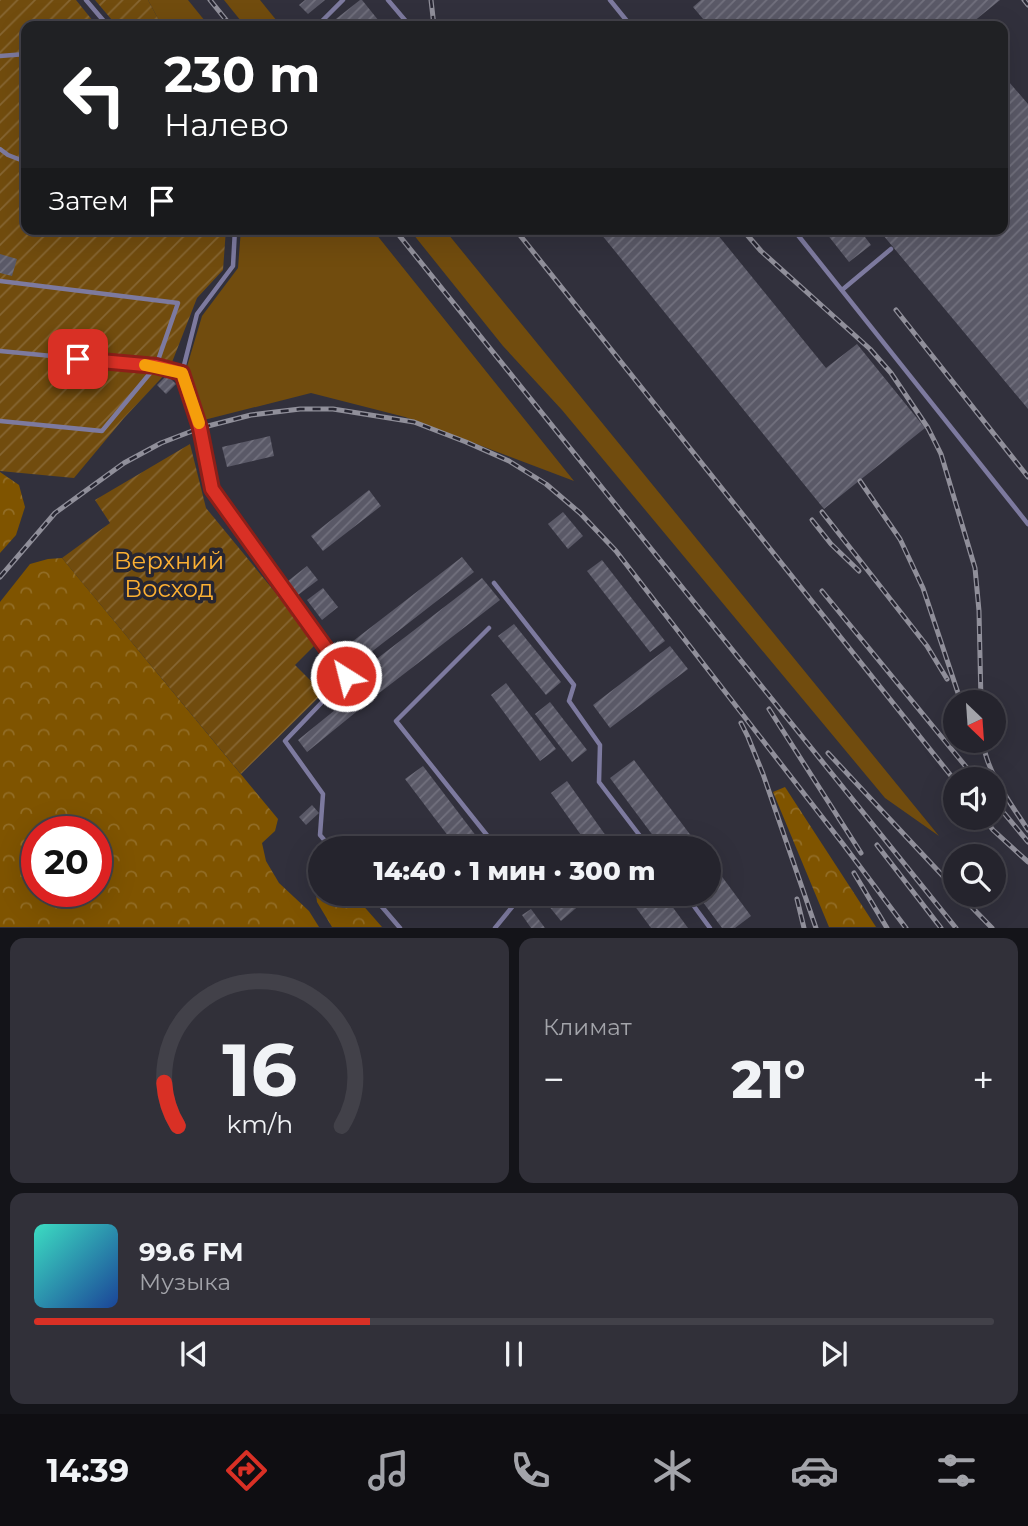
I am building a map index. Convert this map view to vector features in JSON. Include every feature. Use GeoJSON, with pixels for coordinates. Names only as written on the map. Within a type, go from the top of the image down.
{"type":"FeatureCollection","features":[{"type":"Feature","properties":{"kind":"lane"},"geometry":{"type":"LineString","coordinates":[[86,0],[104,21]]}},
{"type":"Feature","properties":{"kind":"lane"},"geometry":{"type":"LineString","coordinates":[[322,21],[343,0]]}},
{"type":"Feature","properties":{"kind":"lane"},"geometry":{"type":"LineString","coordinates":[[388,0],[406,21]]}},
{"type":"Feature","properties":{"kind":"lane"},"geometry":{"type":"LineString","coordinates":[[610,0],[627,21]]}},
{"type":"Feature","properties":{"kind":"lane"},"geometry":{"type":"LineString","coordinates":[[0,56],[21,54]]}},
{"type":"Feature","properties":{"kind":"lane"},"geometry":{"type":"LineString","coordinates":[[0,149],[21,160]]}},
{"type":"Feature","properties":{"kind":"lane"},"geometry":{"type":"LineString","coordinates":[[235,235],[233,266],[197,314],[182,373],[200,428],[212,489],[346,676],[285,741],[323,793],[321,836]]}},
{"type":"Feature","properties":{"kind":"lane"},"geometry":{"type":"LineString","coordinates":[[798,235],[1028,524]]}},
{"type":"Feature","properties":{"kind":"lane"},"geometry":{"type":"LineString","coordinates":[[842,290],[891,249]]}},
{"type":"Feature","properties":{"kind":"lane"},"geometry":{"type":"LineString","coordinates":[[0,281],[177,303],[156,366],[102,431],[0,421]]}},
{"type":"Feature","properties":{"kind":"lane"},"geometry":{"type":"LineString","coordinates":[[0,351],[156,366],[182,373]]}},
{"type":"Feature","properties":{"kind":"lane"},"geometry":{"type":"LineString","coordinates":[[494,583],[573,685],[569,701],[600,745],[599,782],[640,836]]}},
{"type":"Feature","properties":{"kind":"lane"},"geometry":{"type":"LineString","coordinates":[[488,836],[396,721],[489,628]]}},
{"type":"Feature","properties":{"kind":"lane"},"geometry":{"type":"LineString","coordinates":[[381,906],[400,928]]}},
{"type":"Feature","properties":{"kind":"lane"},"geometry":{"type":"LineString","coordinates":[[495,928],[512,906]]}},
{"type":"Feature","properties":{"kind":"lane"},"geometry":{"type":"LineString","coordinates":[[694,906],[710,928]]}},
{"type":"Feature","properties":{"kind":"green space"},"geometry":{"type":"Polygon","coordinates":[[[0,0],[76,0],[93,21],[21,21],[21,235],[226,235],[223,270],[197,298],[169,370],[74,478],[0,471],[0,0]]]}},
{"type":"Feature","properties":{"kind":"green space"},"geometry":{"type":"Polygon","coordinates":[[[95,0],[148,0],[159,21],[113,21],[95,0]]]}},
{"type":"Feature","properties":{"kind":"green space"},"geometry":{"type":"Polygon","coordinates":[[[148,0],[188,0],[205,21],[159,21],[148,0]]]}},
{"type":"Feature","properties":{"kind":"green space"},"geometry":{"type":"Polygon","coordinates":[[[224,0],[260,0],[277,21],[241,21],[224,0]]]}},
{"type":"Feature","properties":{"kind":"green space"},"geometry":{"type":"Polygon","coordinates":[[[241,235],[377,235],[574,481],[405,417],[311,393],[200,421],[185,373],[202,316],[238,268],[241,235]]]}},
{"type":"Feature","properties":{"kind":"green space"},"geometry":{"type":"Polygon","coordinates":[[[414,235],[449,235],[939,836],[885,798],[562,410],[503,346],[414,235]]]}},
{"type":"Feature","properties":{"kind":"green space","name":"Верхний Восход"},"geometry":{"type":"Polygon","coordinates":[[[190,444],[206,508],[317,643],[295,665],[323,693],[241,774],[62,558],[110,523],[95,500],[190,444]]]}},
{"type":"Feature","properties":{"kind":"green space"},"geometry":{"type":"Polygon","coordinates":[[[0,472],[19,485],[25,507],[16,535],[0,553],[0,472]]]}},
{"type":"Feature","properties":{"kind":"green space"},"geometry":{"type":"Polygon","coordinates":[[[62,558],[278,819],[275,831],[262,843],[266,861],[279,883],[309,911],[319,927],[0,927],[0,602],[30,564],[62,558]]]}},
{"type":"Feature","properties":{"kind":"green space"},"geometry":{"type":"Polygon","coordinates":[[[785,787],[876,927],[829,927],[773,792],[785,787]]]}},
{"type":"Feature","properties":{"kind":"green space"},"geometry":{"type":"Polygon","coordinates":[[[319,906],[364,906],[382,927],[332,927],[319,906]]]}},
{"type":"Feature","properties":{"kind":"building"},"geometry":{"type":"Polygon","coordinates":[[[305,0],[325,0],[308,14],[299,5],[305,0]]]}},
{"type":"Feature","properties":{"kind":"building"},"geometry":{"type":"Polygon","coordinates":[[[362,0],[379,21],[333,21],[362,0]]]}},
{"type":"Feature","properties":{"kind":"building"},"geometry":{"type":"Polygon","coordinates":[[[701,0],[1000,0],[974,21],[705,21],[693,7],[701,0]]]}},
{"type":"Feature","properties":{"kind":"building"},"geometry":{"type":"Polygon","coordinates":[[[1008,81],[1028,104],[1028,409],[883,235],[1008,235],[1008,81]]]}},
{"type":"Feature","properties":{"kind":"building"},"geometry":{"type":"Polygon","coordinates":[[[602,235],[718,235],[826,368],[857,344],[925,428],[824,509],[602,235]]]}},
{"type":"Feature","properties":{"kind":"building"},"geometry":{"type":"Polygon","coordinates":[[[828,235],[864,235],[871,245],[849,262],[828,235]]]}},
{"type":"Feature","properties":{"kind":"building"},"geometry":{"type":"Polygon","coordinates":[[[0,254],[17,259],[12,276],[0,273],[0,254]]]}},
{"type":"Feature","properties":{"kind":"building"},"geometry":{"type":"Polygon","coordinates":[[[167,375],[176,384],[166,394],[157,385],[167,375]]]}},
{"type":"Feature","properties":{"kind":"building"},"geometry":{"type":"Polygon","coordinates":[[[270,436],[274,456],[227,467],[222,447],[270,436]]]}},
{"type":"Feature","properties":{"kind":"building"},"geometry":{"type":"Polygon","coordinates":[[[369,490],[381,506],[323,551],[311,536],[369,490]]]}},
{"type":"Feature","properties":{"kind":"building"},"geometry":{"type":"Polygon","coordinates":[[[563,512],[583,536],[568,549],[548,524],[563,512]]]}},
{"type":"Feature","properties":{"kind":"building"},"geometry":{"type":"Polygon","coordinates":[[[462,557],[474,572],[356,664],[344,648],[462,557]]]}},
{"type":"Feature","properties":{"kind":"building"},"geometry":{"type":"Polygon","coordinates":[[[602,560],[665,641],[650,652],[587,571],[602,560]]]}},
{"type":"Feature","properties":{"kind":"building"},"geometry":{"type":"Polygon","coordinates":[[[307,566],[318,580],[298,595],[288,581],[307,566]]]}},
{"type":"Feature","properties":{"kind":"building"},"geometry":{"type":"Polygon","coordinates":[[[482,578],[500,600],[374,697],[357,674],[482,578]]]}},
{"type":"Feature","properties":{"kind":"building"},"geometry":{"type":"Polygon","coordinates":[[[323,588],[338,607],[322,620],[307,600],[323,588]]]}},
{"type":"Feature","properties":{"kind":"building"},"geometry":{"type":"Polygon","coordinates":[[[514,624],[561,682],[546,695],[498,636],[514,624]]]}},
{"type":"Feature","properties":{"kind":"building"},"geometry":{"type":"Polygon","coordinates":[[[670,646],[688,669],[610,728],[593,705],[670,646]]]}},
{"type":"Feature","properties":{"kind":"building"},"geometry":{"type":"Polygon","coordinates":[[[506,683],[556,749],[540,761],[491,695],[506,683]]]}},
{"type":"Feature","properties":{"kind":"building"},"geometry":{"type":"Polygon","coordinates":[[[351,697],[361,708],[307,752],[298,740],[351,697]]]}},
{"type":"Feature","properties":{"kind":"building"},"geometry":{"type":"Polygon","coordinates":[[[550,702],[587,750],[572,762],[535,714],[550,702]]]}},
{"type":"Feature","properties":{"kind":"building"},"geometry":{"type":"Polygon","coordinates":[[[634,760],[691,836],[653,836],[610,778],[634,760]]]}},
{"type":"Feature","properties":{"kind":"building"},"geometry":{"type":"Polygon","coordinates":[[[423,766],[476,836],[448,836],[405,779],[423,766]]]}},
{"type":"Feature","properties":{"kind":"building"},"geometry":{"type":"Polygon","coordinates":[[[567,781],[606,836],[582,836],[551,793],[567,781]]]}},
{"type":"Feature","properties":{"kind":"building"},"geometry":{"type":"Polygon","coordinates":[[[312,805],[319,813],[306,825],[299,817],[312,805]]]}},
{"type":"Feature","properties":{"kind":"building"},"geometry":{"type":"Polygon","coordinates":[[[721,875],[751,916],[735,928],[722,928],[706,906],[721,906],[721,875]]]}},
{"type":"Feature","properties":{"kind":"building"},"geometry":{"type":"Polygon","coordinates":[[[549,906],[578,906],[561,921],[549,906]]]}},
{"type":"Feature","properties":{"kind":"building"},"geometry":{"type":"Polygon","coordinates":[[[635,906],[672,906],[688,928],[651,928],[635,906]]]}},
{"type":"Feature","properties":{"kind":"building"},"geometry":{"type":"Polygon","coordinates":[[[531,909],[545,928],[531,928],[522,915],[531,909]]]}},
{"type":"Feature","properties":{"kind":"railway"},"geometry":{"type":"LineString","coordinates":[[210,0],[227,21]]}},
{"type":"Feature","properties":{"kind":"railway"},"geometry":{"type":"LineString","coordinates":[[431,0],[433,21]]}},
{"type":"Feature","properties":{"kind":"railway"},"geometry":{"type":"LineString","coordinates":[[1024,0],[1028,5]]}},
{"type":"Feature","properties":{"kind":"railway"},"geometry":{"type":"LineString","coordinates":[[399,235],[956,928]]}},
{"type":"Feature","properties":{"kind":"railway"},"geometry":{"type":"LineString","coordinates":[[520,235],[944,767]]}},
{"type":"Feature","properties":{"kind":"railway"},"geometry":{"type":"LineString","coordinates":[[747,235],[761,251],[870,349],[891,373],[928,428],[941,454],[975,568],[981,690]]}},
{"type":"Feature","properties":{"kind":"railway"},"geometry":{"type":"LineString","coordinates":[[896,310],[1028,477]]}},
{"type":"Feature","properties":{"kind":"railway"},"geometry":{"type":"LineString","coordinates":[[0,577],[55,513],[124,463],[161,443],[200,428],[251,415],[300,409],[333,409],[414,422],[466,442],[509,461],[546,484],[580,513],[616,551],[906,928]]}},
{"type":"Feature","properties":{"kind":"railway"},"geometry":{"type":"LineString","coordinates":[[860,481],[900,539],[923,588],[957,690]]}},
{"type":"Feature","properties":{"kind":"railway"},"geometry":{"type":"LineString","coordinates":[[822,512],[927,646],[947,679]]}},
{"type":"Feature","properties":{"kind":"railway"},"geometry":{"type":"LineString","coordinates":[[812,520],[831,544],[859,571]]}},
{"type":"Feature","properties":{"kind":"railway"},"geometry":{"type":"LineString","coordinates":[[822,591],[966,767]]}},
{"type":"Feature","properties":{"kind":"railway"},"geometry":{"type":"LineString","coordinates":[[769,709],[861,853]]}},
{"type":"Feature","properties":{"kind":"railway"},"geometry":{"type":"LineString","coordinates":[[741,723],[763,774],[816,928]]}},
{"type":"Feature","properties":{"kind":"railway"},"geometry":{"type":"LineString","coordinates":[[828,753],[943,876]]}},
{"type":"Feature","properties":{"kind":"railway"},"geometry":{"type":"LineString","coordinates":[[985,753],[994,776],[1028,830]]}},
{"type":"Feature","properties":{"kind":"railway"},"geometry":{"type":"LineString","coordinates":[[1006,815],[1028,842]]}},
{"type":"Feature","properties":{"kind":"railway"},"geometry":{"type":"LineString","coordinates":[[993,830],[1028,862]]}},
{"type":"Feature","properties":{"kind":"railway"},"geometry":{"type":"LineString","coordinates":[[877,845],[941,928]]}},
{"type":"Feature","properties":{"kind":"railway"},"geometry":{"type":"LineString","coordinates":[[854,873],[887,928]]}},
{"type":"Feature","properties":{"kind":"railway"},"geometry":{"type":"LineString","coordinates":[[797,899],[804,928]]}},
{"type":"Feature","properties":{"kind":"railway"},"geometry":{"type":"LineString","coordinates":[[972,907],[992,928]]}},
{"type":"Feature","properties":{"kind":"slow traffic"},"geometry":{"type":"LineString","coordinates":[[145,365],[182,373],[199,423]]}},
{"type":"Feature","properties":{"kind":"route"},"geometry":{"type":"LineString","coordinates":[[78,359],[156,366],[182,373],[200,428],[212,489],[346,676]]}}]}
